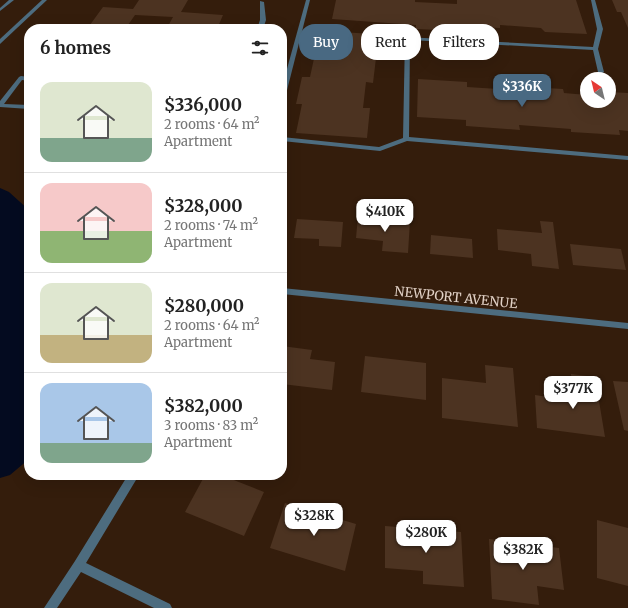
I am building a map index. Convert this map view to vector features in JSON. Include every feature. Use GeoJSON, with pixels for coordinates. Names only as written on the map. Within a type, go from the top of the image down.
{"type":"FeatureCollection","features":[{"type":"Feature","properties":{"kind":"street"},"geometry":{"type":"LineString","coordinates":[[0,10],[12,0]]}},
{"type":"Feature","properties":{"kind":"street"},"geometry":{"type":"LineString","coordinates":[[0,42],[45,0]]}},
{"type":"Feature","properties":{"kind":"street"},"geometry":{"type":"LineString","coordinates":[[287,79],[308,0]]}},
{"type":"Feature","properties":{"kind":"street"},"geometry":{"type":"LineString","coordinates":[[593,0],[600,29],[595,49],[601,72]]}},
{"type":"Feature","properties":{"kind":"street"},"geometry":{"type":"LineString","coordinates":[[262,2],[263,20],[262,24]]}},
{"type":"Feature","properties":{"kind":"street"},"geometry":{"type":"LineString","coordinates":[[406,139],[407,38],[595,49]]}},
{"type":"Feature","properties":{"kind":"street"},"geometry":{"type":"LineString","coordinates":[[24,78],[21,78],[0,105],[24,107]]}},
{"type":"Feature","properties":{"kind":"street"},"geometry":{"type":"LineString","coordinates":[[287,139],[380,148],[406,139],[628,158]]}},
{"type":"Feature","properties":{"kind":"street","name":"NEWPORT AVENUE"},"geometry":{"type":"LineString","coordinates":[[287,292],[628,326]]}},
{"type":"Feature","properties":{"kind":"street"},"geometry":{"type":"LineString","coordinates":[[50,608],[79,565],[131,480]]}},
{"type":"Feature","properties":{"kind":"street"},"geometry":{"type":"LineString","coordinates":[[79,565],[166,608]]}},
{"type":"Feature","properties":{"kind":"water"},"geometry":{"type":"Polygon","coordinates":[[[0,188],[9,192],[24,206],[24,463],[10,475],[0,478],[0,188]]]}},
{"type":"Feature","properties":{"kind":"building"},"geometry":{"type":"Polygon","coordinates":[[[139,0],[188,0],[181,12],[223,15],[219,24],[169,24],[173,17],[135,15],[129,24],[91,24],[103,7],[133,9],[139,0]]]}},
{"type":"Feature","properties":{"kind":"building"},"geometry":{"type":"Polygon","coordinates":[[[336,0],[415,0],[415,2],[457,4],[457,0],[576,0],[587,34],[545,32],[541,28],[500,25],[499,28],[499,24],[429,24],[429,30],[421,29],[421,24],[332,19],[336,0]]]}},
{"type":"Feature","properties":{"kind":"building"},"geometry":{"type":"Polygon","coordinates":[[[612,0],[628,0],[628,28],[621,12],[617,12],[612,0]]]}},
{"type":"Feature","properties":{"kind":"building"},"geometry":{"type":"Polygon","coordinates":[[[353,33],[361,33],[361,60],[376,60],[373,83],[366,82],[363,108],[370,108],[367,138],[296,133],[302,104],[296,104],[302,77],[310,77],[314,60],[353,60],[353,33]]]}},
{"type":"Feature","properties":{"kind":"building"},"geometry":{"type":"Polygon","coordinates":[[[418,79],[467,82],[467,87],[516,90],[512,86],[563,89],[564,93],[580,94],[580,108],[616,108],[616,92],[628,93],[628,131],[619,130],[620,135],[571,132],[571,129],[519,125],[520,130],[466,126],[466,120],[417,117],[418,79]]]}},
{"type":"Feature","properties":{"kind":"building"},"geometry":{"type":"Polygon","coordinates":[[[358,216],[410,221],[408,253],[382,251],[383,241],[356,238],[358,216]]]}},
{"type":"Feature","properties":{"kind":"building"},"geometry":{"type":"Polygon","coordinates":[[[297,219],[343,222],[341,247],[319,246],[319,239],[294,238],[297,219]]]}},
{"type":"Feature","properties":{"kind":"building"},"geometry":{"type":"Polygon","coordinates":[[[540,221],[553,222],[559,269],[532,266],[531,254],[498,250],[497,229],[542,233],[540,221]]]}},
{"type":"Feature","properties":{"kind":"building"},"geometry":{"type":"Polygon","coordinates":[[[431,235],[472,239],[473,258],[430,254],[431,235]]]}},
{"type":"Feature","properties":{"kind":"building"},"geometry":{"type":"Polygon","coordinates":[[[570,244],[621,249],[626,270],[573,265],[570,244]]]}},
{"type":"Feature","properties":{"kind":"building"},"geometry":{"type":"Polygon","coordinates":[[[287,347],[312,350],[310,359],[335,362],[332,390],[287,385],[287,347]]]}},
{"type":"Feature","properties":{"kind":"building"},"geometry":{"type":"Polygon","coordinates":[[[365,356],[426,363],[426,400],[361,392],[365,356]]]}},
{"type":"Feature","properties":{"kind":"building"},"geometry":{"type":"Polygon","coordinates":[[[485,365],[513,368],[518,427],[442,418],[442,378],[486,383],[485,365]]]}},
{"type":"Feature","properties":{"kind":"building"},"geometry":{"type":"Polygon","coordinates":[[[571,374],[595,377],[605,437],[537,428],[535,395],[574,401],[571,374]]]}},
{"type":"Feature","properties":{"kind":"building"},"geometry":{"type":"Polygon","coordinates":[[[613,381],[628,382],[628,431],[624,430],[613,381]]]}},
{"type":"Feature","properties":{"kind":"building"},"geometry":{"type":"Polygon","coordinates":[[[202,480],[234,480],[264,492],[244,536],[185,512],[202,480]]]}},
{"type":"Feature","properties":{"kind":"building"},"geometry":{"type":"Polygon","coordinates":[[[285,503],[356,524],[345,571],[270,548],[285,503]]]}},
{"type":"Feature","properties":{"kind":"building"},"geometry":{"type":"Polygon","coordinates":[[[597,520],[628,528],[628,586],[597,578],[597,520]]]}},
{"type":"Feature","properties":{"kind":"building"},"geometry":{"type":"Polygon","coordinates":[[[385,526],[461,532],[464,587],[423,584],[423,571],[385,568],[385,526]]]}},
{"type":"Feature","properties":{"kind":"building"},"geometry":{"type":"Polygon","coordinates":[[[489,539],[559,548],[564,590],[537,586],[539,605],[492,599],[489,539]]]}}]}
